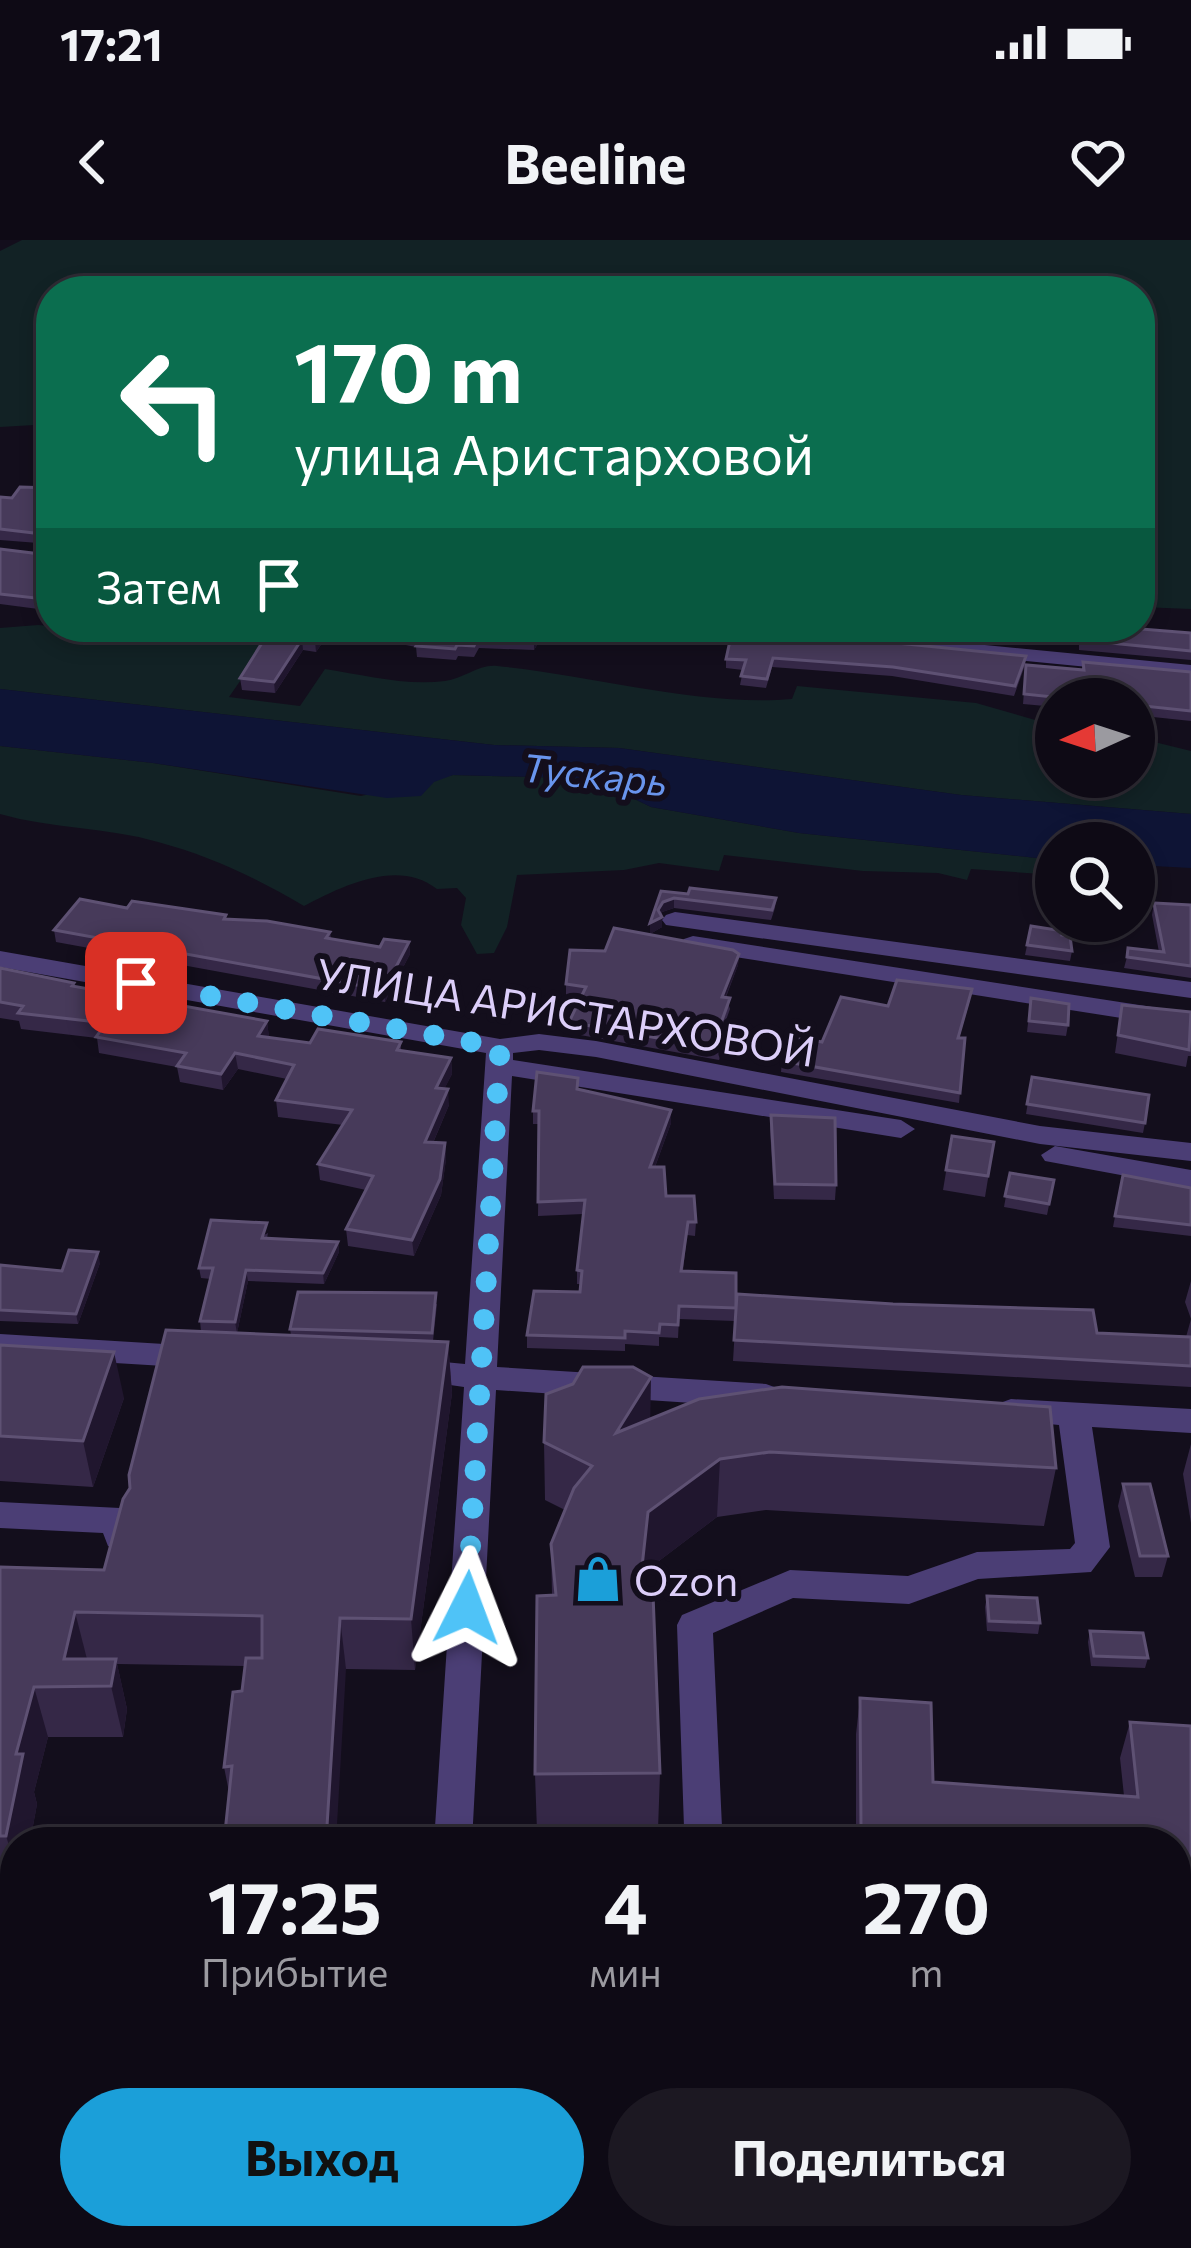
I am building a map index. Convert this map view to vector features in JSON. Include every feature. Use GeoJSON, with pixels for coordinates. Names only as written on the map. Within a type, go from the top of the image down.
{"type":"FeatureCollection","features":[{"type":"Feature","properties":{"kind":"street"},"geometry":{"type":"LineString","coordinates":[[891,642],[1191,671]]}},
{"type":"Feature","properties":{"kind":"street"},"geometry":{"type":"LineString","coordinates":[[1191,990],[935,958],[829,938],[669,930],[850,970],[1191,1021]]}},
{"type":"Feature","properties":{"kind":"street"},"geometry":{"type":"LineString","coordinates":[[850,970],[935,958]]}},
{"type":"Feature","properties":{"kind":"street","name":"УЛИЦА АРИСТАРХОВОЙ"},"geometry":{"type":"LineString","coordinates":[[0,959],[500,1057],[539,1042],[596,1049],[1040,1135],[1191,1152]]}},
{"type":"Feature","properties":{"kind":"street"},"geometry":{"type":"LineString","coordinates":[[454,1827],[500,1057],[1191,1179]]}},
{"type":"Feature","properties":{"kind":"street"},"geometry":{"type":"LineString","coordinates":[[0,1345],[229,1359]]}},
{"type":"Feature","properties":{"kind":"street"},"geometry":{"type":"LineString","coordinates":[[389,1369],[788,1398]]}},
{"type":"Feature","properties":{"kind":"street"},"geometry":{"type":"LineString","coordinates":[[979,1409],[1191,1421]]}},
{"type":"Feature","properties":{"kind":"street"},"geometry":{"type":"LineString","coordinates":[[703,1827],[695,1625],[790,1584],[909,1590],[977,1566],[1079,1562],[1093,1547],[1074,1414]]}},
{"type":"Feature","properties":{"kind":"street"},"geometry":{"type":"LineString","coordinates":[[0,1515],[120,1521],[120,1538]]}},
{"type":"Feature","properties":{"kind":"shaded area"},"geometry":{"type":"Polygon","coordinates":[[[22,240],[1191,240],[1191,609],[1155,608],[1155,276],[36,276],[36,425],[0,427],[0,251],[22,240]]]}},
{"type":"Feature","properties":{"kind":"shaded area"},"geometry":{"type":"Polygon","coordinates":[[[36,625],[36,642],[267,642],[229,697],[300,706],[325,669],[430,682],[452,680],[490,666],[721,698],[792,699],[797,686],[976,703],[1035,720],[1035,798],[1155,798],[1155,742],[1191,751],[1191,814],[961,795],[619,748],[494,745],[0,689],[0,628],[36,625]]]}},
{"type":"Feature","properties":{"kind":"shaded area"},"geometry":{"type":"Polygon","coordinates":[[[0,746],[153,763],[361,796],[453,775],[576,778],[600,782],[651,807],[799,833],[1035,858],[1035,874],[971,869],[967,880],[938,873],[863,871],[724,855],[719,871],[659,863],[624,870],[517,875],[507,927],[494,953],[477,954],[461,925],[466,898],[457,888],[437,889],[422,880],[388,875],[352,884],[304,906],[233,869],[177,848],[139,837],[0,814],[0,746]]]}},
{"type":"Feature","properties":{"kind":"water","name":"Тускарь"},"geometry":{"type":"Polygon","coordinates":[[[0,689],[494,745],[619,748],[961,795],[1191,814],[1191,868],[1155,866],[1155,822],[1035,822],[1035,858],[799,833],[651,807],[600,782],[576,778],[453,775],[434,782],[421,796],[387,798],[0,746],[0,689]]]}},
{"type":"Feature","properties":{"kind":"building"},"geometry":{"type":"Polygon","coordinates":[[[20,487],[36,488],[36,533],[0,529],[0,497],[12,498],[20,487]]]}},
{"type":"Feature","properties":{"kind":"building"},"geometry":{"type":"Polygon","coordinates":[[[0,549],[36,553],[36,598],[0,594],[0,549]]]}},
{"type":"Feature","properties":{"kind":"building"},"geometry":{"type":"Polygon","coordinates":[[[1155,630],[1191,633],[1191,651],[1101,642],[1155,642],[1155,630]]]}},
{"type":"Feature","properties":{"kind":"building"},"geometry":{"type":"Polygon","coordinates":[[[263,642],[300,642],[274,682],[240,678],[263,642]]]}},
{"type":"Feature","properties":{"kind":"building"},"geometry":{"type":"Polygon","coordinates":[[[418,642],[476,642],[455,649],[416,646],[418,642]]]}},
{"type":"Feature","properties":{"kind":"building"},"geometry":{"type":"Polygon","coordinates":[[[730,642],[885,642],[1026,656],[1015,686],[893,667],[773,658],[767,679],[741,676],[746,660],[726,659],[730,642]]]}},
{"type":"Feature","properties":{"kind":"building"},"geometry":{"type":"Polygon","coordinates":[[[1083,662],[1191,672],[1191,711],[1155,707],[1155,678],[1035,678],[1035,695],[1024,694],[1026,665],[1084,670],[1083,662]]]}},
{"type":"Feature","properties":{"kind":"building"},"geometry":{"type":"Polygon","coordinates":[[[690,888],[776,898],[772,910],[674,898],[663,902],[658,910],[662,917],[650,923],[661,891],[688,894],[690,888]]]}},
{"type":"Feature","properties":{"kind":"building"},"geometry":{"type":"Polygon","coordinates":[[[80,899],[127,908],[132,901],[226,915],[224,919],[267,921],[380,947],[384,939],[409,942],[384,990],[54,930],[80,899]]]}},
{"type":"Feature","properties":{"kind":"building"},"geometry":{"type":"Polygon","coordinates":[[[1155,903],[1191,905],[1191,966],[1127,957],[1128,948],[1164,952],[1155,903]]]}},
{"type":"Feature","properties":{"kind":"building"},"geometry":{"type":"Polygon","coordinates":[[[1031,926],[1035,927],[1035,942],[1071,942],[1072,951],[1027,945],[1031,926]]]}},
{"type":"Feature","properties":{"kind":"building"},"geometry":{"type":"Polygon","coordinates":[[[614,928],[739,954],[722,997],[730,998],[721,1023],[730,1024],[719,1049],[569,1022],[586,987],[566,984],[570,950],[605,951],[614,928]]]}},
{"type":"Feature","properties":{"kind":"building"},"geometry":{"type":"Polygon","coordinates":[[[0,968],[74,983],[72,986],[267,1021],[258,1036],[310,1043],[318,1029],[401,1042],[397,1050],[451,1058],[436,1088],[448,1089],[425,1142],[445,1143],[440,1179],[412,1240],[346,1229],[373,1176],[318,1164],[352,1110],[276,1100],[294,1065],[235,1053],[221,1074],[177,1066],[186,1053],[96,1037],[106,1023],[18,1013],[23,1006],[0,1002],[0,968]]]}},
{"type":"Feature","properties":{"kind":"building"},"geometry":{"type":"Polygon","coordinates":[[[897,980],[972,989],[958,1038],[965,1038],[960,1093],[782,1061],[792,1036],[822,1042],[841,997],[888,1006],[897,980]]]}},
{"type":"Feature","properties":{"kind":"building"},"geometry":{"type":"Polygon","coordinates":[[[1031,998],[1069,1004],[1068,1025],[1029,1021],[1031,998]]]}},
{"type":"Feature","properties":{"kind":"building"},"geometry":{"type":"Polygon","coordinates":[[[1122,1005],[1191,1012],[1189,1050],[1118,1035],[1122,1005]]]}},
{"type":"Feature","properties":{"kind":"building"},"geometry":{"type":"Polygon","coordinates":[[[537,1072],[578,1078],[577,1089],[671,1110],[650,1167],[664,1167],[666,1196],[694,1196],[696,1222],[688,1222],[681,1271],[736,1273],[736,1308],[679,1306],[678,1325],[660,1324],[659,1333],[625,1331],[625,1338],[527,1335],[534,1291],[580,1292],[582,1271],[577,1270],[585,1200],[538,1202],[539,1111],[533,1111],[537,1072]]]}},
{"type":"Feature","properties":{"kind":"building"},"geometry":{"type":"Polygon","coordinates":[[[1032,1077],[1149,1095],[1145,1123],[1027,1104],[1032,1077]]]}},
{"type":"Feature","properties":{"kind":"building"},"geometry":{"type":"Polygon","coordinates":[[[771,1115],[835,1118],[836,1185],[775,1184],[771,1115]]]}},
{"type":"Feature","properties":{"kind":"building"},"geometry":{"type":"Polygon","coordinates":[[[952,1136],[994,1142],[988,1176],[946,1170],[952,1136]]]}},
{"type":"Feature","properties":{"kind":"building"},"geometry":{"type":"Polygon","coordinates":[[[1010,1173],[1054,1180],[1049,1204],[1005,1196],[1010,1173]]]}},
{"type":"Feature","properties":{"kind":"building"},"geometry":{"type":"Polygon","coordinates":[[[1123,1175],[1191,1188],[1191,1225],[1115,1216],[1123,1175]]]}},
{"type":"Feature","properties":{"kind":"building"},"geometry":{"type":"Polygon","coordinates":[[[211,1220],[267,1223],[262,1238],[338,1242],[323,1273],[246,1270],[235,1322],[200,1321],[213,1268],[199,1268],[211,1220]]]}},
{"type":"Feature","properties":{"kind":"building"},"geometry":{"type":"Polygon","coordinates":[[[69,1250],[98,1252],[76,1314],[0,1310],[0,1265],[62,1271],[69,1250]]]}},
{"type":"Feature","properties":{"kind":"building"},"geometry":{"type":"Polygon","coordinates":[[[298,1292],[436,1293],[432,1333],[290,1329],[298,1292]]]}},
{"type":"Feature","properties":{"kind":"building"},"geometry":{"type":"Polygon","coordinates":[[[737,1294],[1093,1310],[1097,1333],[1191,1337],[1191,1366],[734,1340],[737,1294]]]}},
{"type":"Feature","properties":{"kind":"building"},"geometry":{"type":"Polygon","coordinates":[[[166,1330],[448,1342],[411,1619],[340,1618],[327,1827],[226,1827],[232,1766],[224,1767],[233,1692],[242,1691],[246,1658],[262,1658],[262,1616],[75,1612],[64,1659],[116,1659],[111,1686],[34,1687],[16,1754],[23,1754],[8,1827],[0,1827],[0,1567],[104,1570],[130,1488],[129,1475],[166,1330]]]}},
{"type":"Feature","properties":{"kind":"building"},"geometry":{"type":"Polygon","coordinates":[[[0,1345],[114,1352],[83,1441],[0,1436],[0,1345]]]}},
{"type":"Feature","properties":{"kind":"building"},"geometry":{"type":"Polygon","coordinates":[[[583,1367],[633,1367],[651,1377],[616,1433],[699,1399],[782,1387],[1050,1407],[1056,1468],[770,1452],[720,1459],[648,1512],[639,1594],[653,1594],[660,1773],[535,1774],[537,1596],[556,1595],[551,1544],[574,1488],[592,1466],[544,1442],[546,1394],[573,1384],[583,1367]]]}},
{"type":"Feature","properties":{"kind":"building"},"geometry":{"type":"Polygon","coordinates":[[[1123,1484],[1150,1484],[1168,1556],[1140,1556],[1123,1484]]]}},
{"type":"Feature","properties":{"kind":"building"},"geometry":{"type":"Polygon","coordinates":[[[987,1596],[1037,1598],[1040,1623],[989,1621],[987,1596]]]}},
{"type":"Feature","properties":{"kind":"building"},"geometry":{"type":"Polygon","coordinates":[[[1090,1631],[1143,1633],[1148,1658],[1094,1656],[1090,1631]]]}},
{"type":"Feature","properties":{"kind":"building"},"geometry":{"type":"Polygon","coordinates":[[[860,1698],[931,1703],[933,1782],[1138,1797],[1130,1722],[1191,1726],[1191,1827],[861,1826],[860,1698]]]}},
{"type":"Feature","properties":{"kind":"place","name":"Ozon"},"geometry":{"type":"Point","coordinates":[598,1579]}},
{"type":"Feature","properties":{"kind":"route"},"geometry":{"type":"LineString","coordinates":[[136,983],[500,1047],[467,1608]]}}]}
